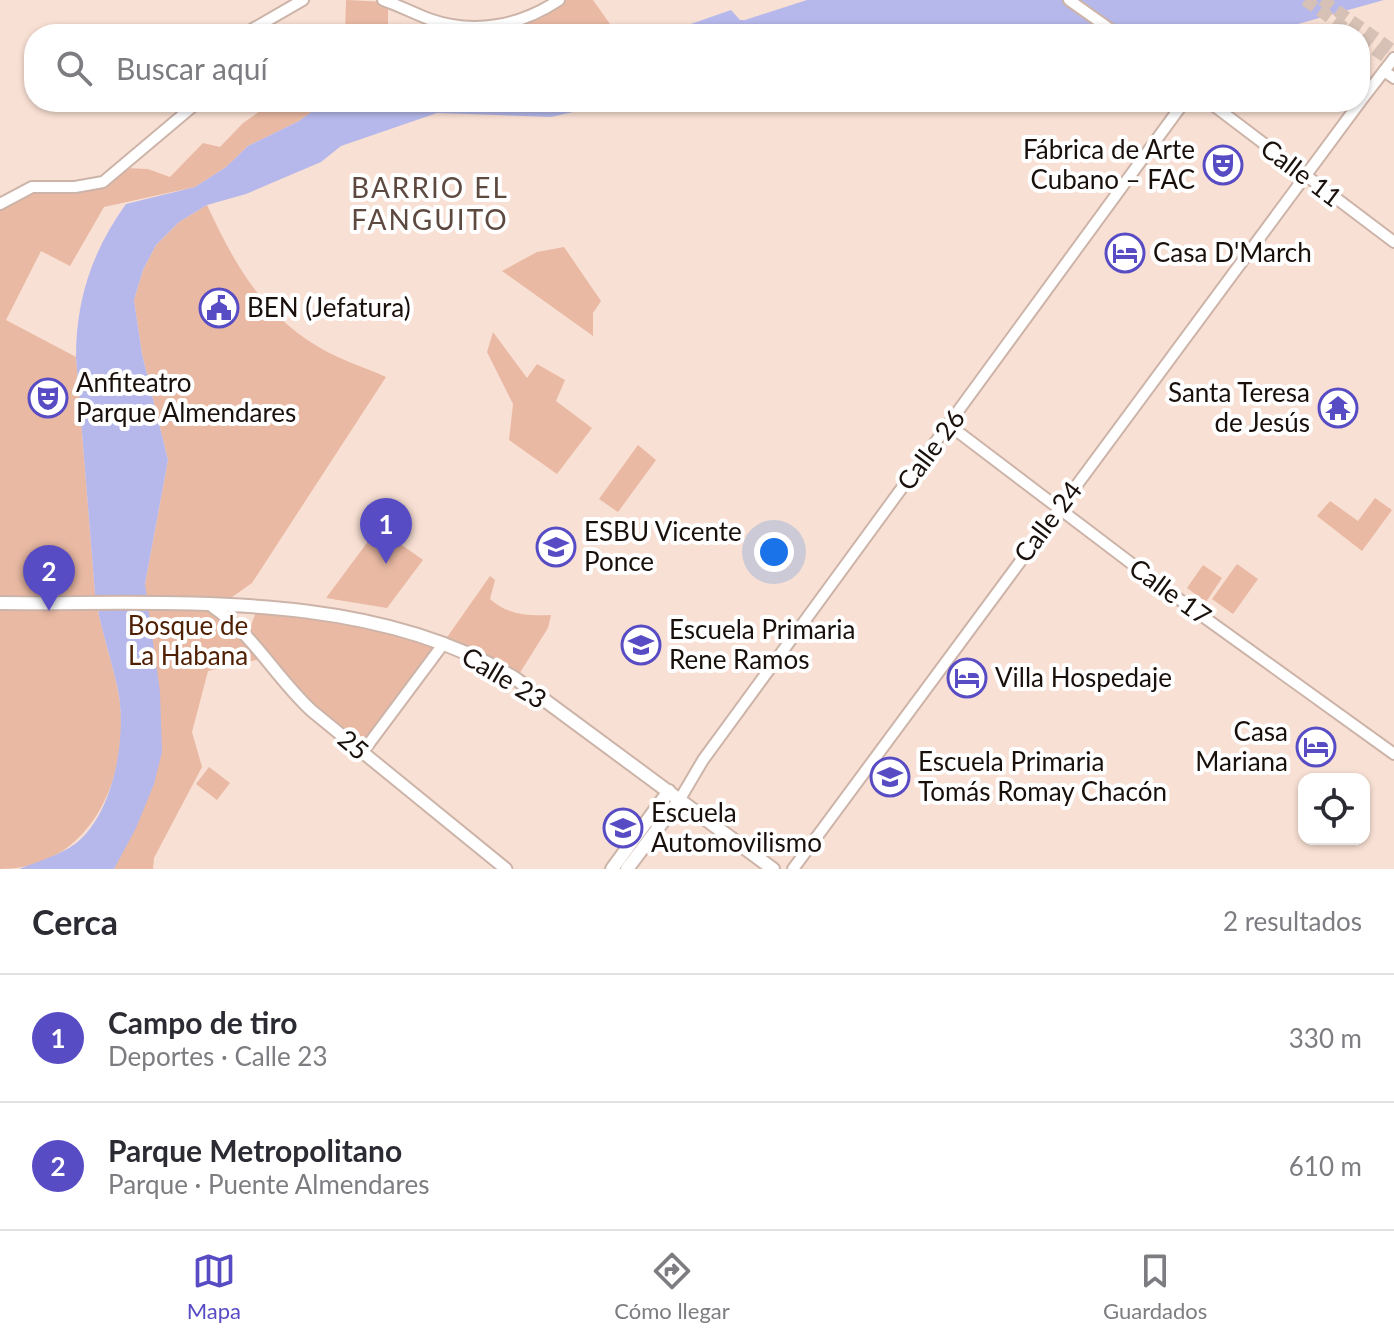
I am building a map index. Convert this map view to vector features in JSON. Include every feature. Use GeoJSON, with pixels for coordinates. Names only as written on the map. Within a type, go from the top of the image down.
{"type":"FeatureCollection","features":[{"type":"Feature","properties":{"kind":"main road","name":"Calle 23"},"geometry":{"type":"LineString","coordinates":[[0,603],[188,605],[335,614],[378,622],[444,643],[516,679],[773,869]]}},
{"type":"Feature","properties":{"kind":"main road","name":"25"},"geometry":{"type":"LineString","coordinates":[[213,607],[246,633],[301,701],[506,869]]}},
{"type":"Feature","properties":{"kind":"main road"},"geometry":{"type":"LineString","coordinates":[[612,869],[674,795]]}},
{"type":"Feature","properties":{"kind":"main road"},"geometry":{"type":"LineString","coordinates":[[626,869],[674,795]]}},
{"type":"Feature","properties":{"kind":"main road"},"geometry":{"type":"LineString","coordinates":[[626,869],[629,846]]}},
{"type":"Feature","properties":{"kind":"street"},"geometry":{"type":"LineString","coordinates":[[261,24],[303,0]]}},
{"type":"Feature","properties":{"kind":"street"},"geometry":{"type":"LineString","coordinates":[[383,0],[428,19],[451,24]]}},
{"type":"Feature","properties":{"kind":"street"},"geometry":{"type":"LineString","coordinates":[[498,24],[513,22],[559,0]]}},
{"type":"Feature","properties":{"kind":"street"},"geometry":{"type":"LineString","coordinates":[[1069,0],[1103,24]]}},
{"type":"Feature","properties":{"kind":"street"},"geometry":{"type":"LineString","coordinates":[[1394,58],[1384,71],[1394,78]]}},
{"type":"Feature","properties":{"kind":"street","name":"Calle 24"},"geometry":{"type":"LineString","coordinates":[[1370,89],[1384,71]]}},
{"type":"Feature","properties":{"kind":"street"},"geometry":{"type":"LineString","coordinates":[[0,204],[32,187],[75,187],[103,182],[186,112]]}},
{"type":"Feature","properties":{"kind":"street","name":"Calle 26"},"geometry":{"type":"LineString","coordinates":[[674,795],[1177,112]]}},
{"type":"Feature","properties":{"kind":"street","name":"Calle 11"},"geometry":{"type":"LineString","coordinates":[[1222,112],[1394,242]]}},
{"type":"Feature","properties":{"kind":"street","name":"Calle 24"},"geometry":{"type":"LineString","coordinates":[[793,869],[1352,112]]}},
{"type":"Feature","properties":{"kind":"street","name":"Calle 17"},"geometry":{"type":"LineString","coordinates":[[949,425],[1057,509],[1394,754]]}},
{"type":"Feature","properties":{"kind":"street"},"geometry":{"type":"LineString","coordinates":[[362,753],[444,643]]}},
{"type":"Feature","properties":{"kind":"green space"},"geometry":{"type":"Polygon","coordinates":[[[346,0],[388,2],[388,24],[345,24],[346,0]]]}},
{"type":"Feature","properties":{"kind":"green space"},"geometry":{"type":"Polygon","coordinates":[[[559,0],[593,0],[610,24],[513,24],[559,0]]]}},
{"type":"Feature","properties":{"kind":"green space"},"geometry":{"type":"Polygon","coordinates":[[[259,112],[311,112],[248,146],[226,167],[195,187],[104,207],[70,266],[41,251],[6,320],[76,357],[95,594],[119,696],[121,727],[111,786],[98,813],[81,836],[59,853],[32,865],[0,869],[0,204],[24,190],[88,186],[124,168],[148,169],[170,177],[203,143],[220,147],[259,112]]]}},
{"type":"Feature","properties":{"kind":"green space","name":"Bosque de La Habana"},"geometry":{"type":"Polygon","coordinates":[[[207,205],[239,266],[280,318],[325,351],[386,377],[252,583],[218,607],[248,634],[257,609],[316,612],[443,643],[362,753],[265,658],[208,671],[192,732],[202,767],[154,858],[153,869],[114,869],[154,784],[145,584],[168,460],[142,354],[134,300],[143,270],[156,245],[179,222],[207,205]]]}},
{"type":"Feature","properties":{"kind":"green space"},"geometry":{"type":"Polygon","coordinates":[[[564,247],[601,301],[593,313],[593,336],[502,271],[537,252],[564,247]]]}},
{"type":"Feature","properties":{"kind":"green space"},"geometry":{"type":"Polygon","coordinates":[[[493,332],[527,378],[537,364],[565,380],[556,401],[592,428],[557,474],[509,440],[513,404],[487,352],[493,332]]]}},
{"type":"Feature","properties":{"kind":"green space"},"geometry":{"type":"Polygon","coordinates":[[[638,445],[656,460],[618,512],[599,499],[638,445]]]}},
{"type":"Feature","properties":{"kind":"green space"},"geometry":{"type":"Polygon","coordinates":[[[1375,498],[1392,510],[1362,551],[1317,516],[1330,501],[1358,521],[1375,498]]]}},
{"type":"Feature","properties":{"kind":"green space"},"geometry":{"type":"Polygon","coordinates":[[[378,528],[423,560],[387,608],[326,598],[378,528]]]}},
{"type":"Feature","properties":{"kind":"green space"},"geometry":{"type":"Polygon","coordinates":[[[1237,564],[1258,579],[1233,614],[1212,599],[1237,564]]]}},
{"type":"Feature","properties":{"kind":"green space"},"geometry":{"type":"Polygon","coordinates":[[[1203,565],[1222,578],[1206,602],[1187,588],[1203,565]]]}},
{"type":"Feature","properties":{"kind":"green space"},"geometry":{"type":"Polygon","coordinates":[[[490,576],[495,580],[490,599],[497,604],[518,613],[551,615],[548,628],[516,679],[443,643],[490,576]]]}},
{"type":"Feature","properties":{"kind":"green space"},"geometry":{"type":"Polygon","coordinates":[[[209,767],[230,783],[217,800],[196,784],[209,767]]]}},
{"type":"Feature","properties":{"kind":"water"},"geometry":{"type":"Polygon","coordinates":[[[807,0],[1384,0],[1298,24],[691,24],[731,10],[740,20],[807,0]]]}},
{"type":"Feature","properties":{"kind":"water"},"geometry":{"type":"Polygon","coordinates":[[[311,112],[573,112],[551,117],[437,113],[341,146],[321,162],[246,194],[207,205],[179,222],[156,245],[143,270],[134,300],[142,354],[168,460],[145,584],[160,692],[162,752],[154,784],[136,828],[114,869],[19,869],[69,848],[88,831],[107,796],[118,755],[121,714],[95,594],[76,357],[79,316],[95,258],[126,204],[195,187],[226,167],[248,146],[311,112]]]}},
{"type":"Feature","properties":{"kind":"tunnel"},"geometry":{"type":"LineString","coordinates":[[1305,0],[1339,24]]}},
{"type":"Feature","properties":{"kind":"tunnel"},"geometry":{"type":"LineString","coordinates":[[1322,0],[1356,24]]}},
{"type":"Feature","properties":{"kind":"tunnel"},"geometry":{"type":"LineString","coordinates":[[1370,34],[1394,51]]}},
{"type":"Feature","properties":{"kind":"tunnel"},"geometry":{"type":"LineString","coordinates":[[1370,46],[1394,63]]}},
{"type":"Feature","properties":{"kind":"place","name":"Fábrica de Arte Cubano – FAC"},"geometry":{"type":"Point","coordinates":[1223,165]}},
{"type":"Feature","properties":{"kind":"place","name":"Casa D'March"},"geometry":{"type":"Point","coordinates":[1125,253]}},
{"type":"Feature","properties":{"kind":"place","name":"BEN (Jefatura)"},"geometry":{"type":"Point","coordinates":[219,308]}},
{"type":"Feature","properties":{"kind":"place","name":"Anfiteatro Parque Almendares"},"geometry":{"type":"Point","coordinates":[48,398]}},
{"type":"Feature","properties":{"kind":"place","name":"Santa Teresa de Jesús"},"geometry":{"type":"Point","coordinates":[1338,408]}},
{"type":"Feature","properties":{"kind":"place","name":"ESBU Vicente Ponce"},"geometry":{"type":"Point","coordinates":[556,547]}},
{"type":"Feature","properties":{"kind":"place","name":"Campo de tiro"},"geometry":{"type":"Point","coordinates":[386,564]}},
{"type":"Feature","properties":{"kind":"place","name":"Parque Metropolitano"},"geometry":{"type":"Point","coordinates":[49,611]}},
{"type":"Feature","properties":{"kind":"place","name":"Escuela Primaria Rene Ramos"},"geometry":{"type":"Point","coordinates":[641,645]}},
{"type":"Feature","properties":{"kind":"place","name":"Villa Hospedaje"},"geometry":{"type":"Point","coordinates":[967,678]}},
{"type":"Feature","properties":{"kind":"place","name":"Casa Mariana"},"geometry":{"type":"Point","coordinates":[1316,747]}},
{"type":"Feature","properties":{"kind":"place","name":"Escuela Primaria Tomás Romay Chacón"},"geometry":{"type":"Point","coordinates":[890,777]}},
{"type":"Feature","properties":{"kind":"place","name":"Escuela Automovilismo"},"geometry":{"type":"Point","coordinates":[623,828]}},
{"type":"Feature","properties":{"kind":"district","name":"BARRIO EL FANGUITO"},"geometry":{"type":"Point","coordinates":[430,204]}}]}
